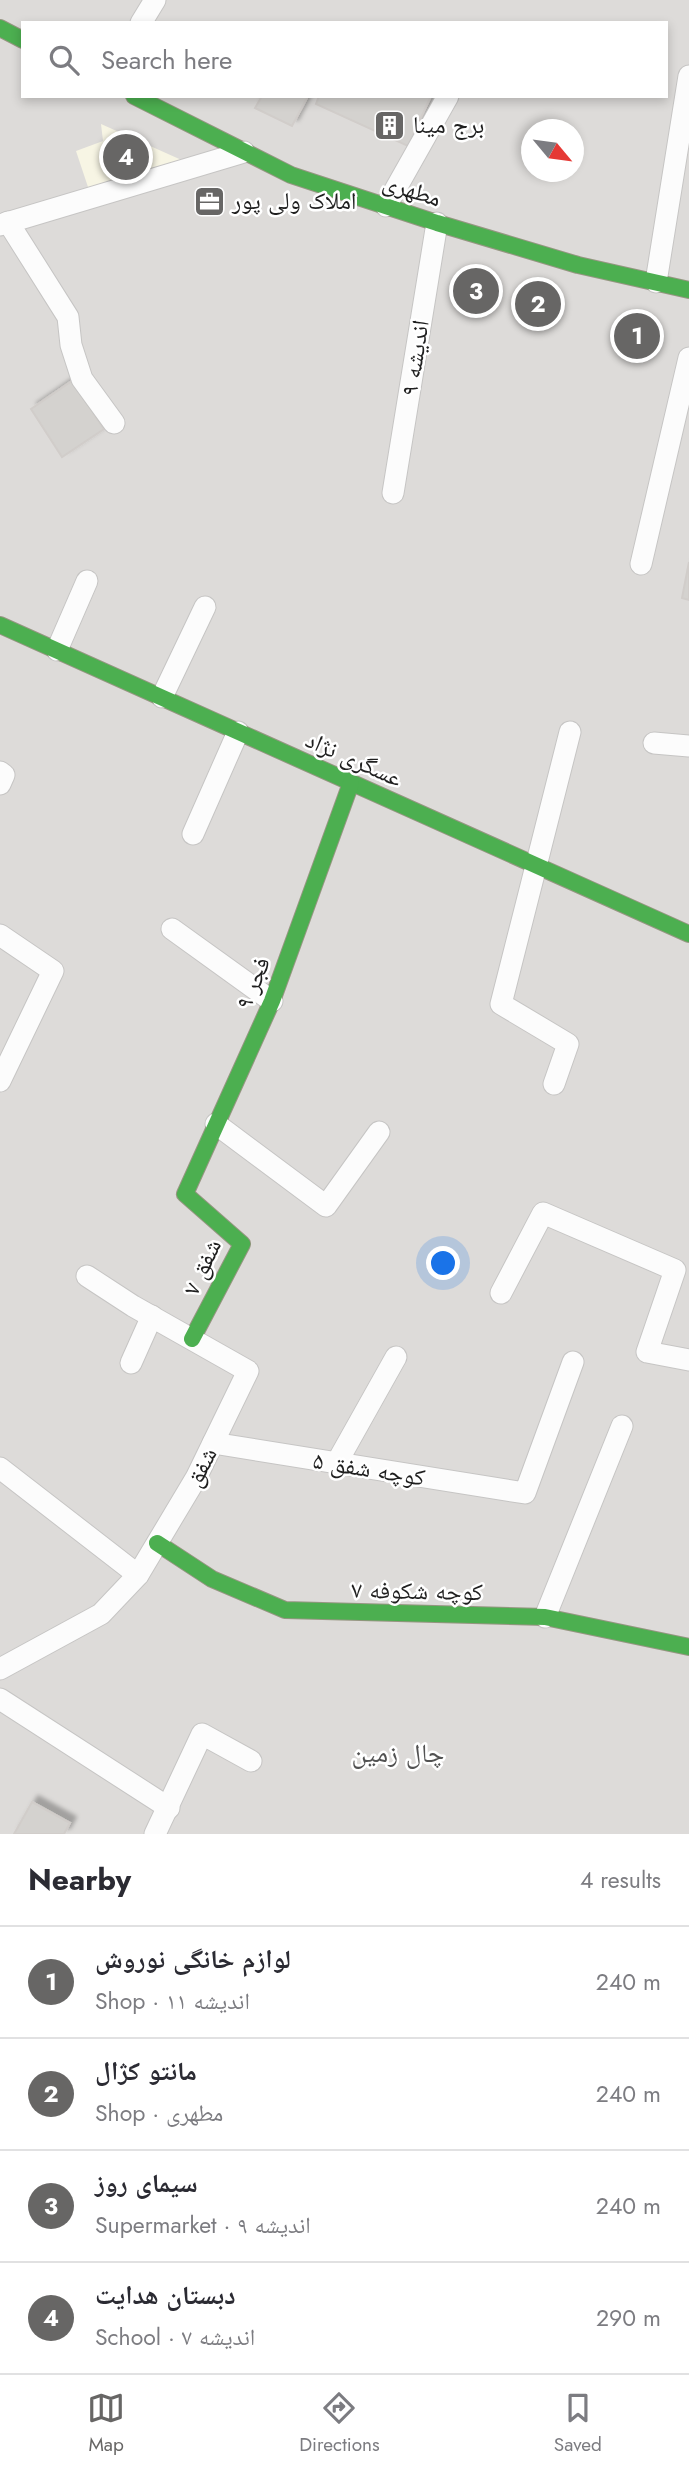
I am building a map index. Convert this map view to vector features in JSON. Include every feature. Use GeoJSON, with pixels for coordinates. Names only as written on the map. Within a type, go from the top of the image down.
{"type":"FeatureCollection","features":[{"type":"Feature","properties":{"kind":"street"},"geometry":{"type":"LineString","coordinates":[[142,21],[155,0]]}},
{"type":"Feature","properties":{"kind":"street"},"geometry":{"type":"LineString","coordinates":[[0,28],[21,39]]}},
{"type":"Feature","properties":{"kind":"street"},"geometry":{"type":"LineString","coordinates":[[656,282],[689,76]]}},
{"type":"Feature","properties":{"kind":"street","name":"مطهری"},"geometry":{"type":"LineString","coordinates":[[138,98],[291,174],[437,223],[578,265],[689,290]]}},
{"type":"Feature","properties":{"kind":"street"},"geometry":{"type":"LineString","coordinates":[[386,206],[446,98]]}},
{"type":"Feature","properties":{"kind":"street"},"geometry":{"type":"LineString","coordinates":[[114,424],[82,379],[71,345],[68,317],[4,223],[244,152]]}},
{"type":"Feature","properties":{"kind":"street","name":"اندیشه ۹"},"geometry":{"type":"LineString","coordinates":[[393,493],[437,223]]}},
{"type":"Feature","properties":{"kind":"street"},"geometry":{"type":"LineString","coordinates":[[641,564],[689,358]]}},
{"type":"Feature","properties":{"kind":"street"},"geometry":{"type":"LineString","coordinates":[[57,650],[87,581]]}},
{"type":"Feature","properties":{"kind":"street"},"geometry":{"type":"LineString","coordinates":[[162,697],[205,607]]}},
{"type":"Feature","properties":{"kind":"street","name":"عسگری نژاد"},"geometry":{"type":"LineString","coordinates":[[0,625],[689,934]]}},
{"type":"Feature","properties":{"kind":"street"},"geometry":{"type":"LineString","coordinates":[[193,834],[238,732]]}},
{"type":"Feature","properties":{"kind":"street"},"geometry":{"type":"LineString","coordinates":[[554,1084],[568,1044],[501,1004],[570,732]]}},
{"type":"Feature","properties":{"kind":"street"},"geometry":{"type":"LineString","coordinates":[[654,743],[689,746]]}},
{"type":"Feature","properties":{"kind":"street"},"geometry":{"type":"LineString","coordinates":[[0,772],[4,775],[0,784]]}},
{"type":"Feature","properties":{"kind":"street","name":"فجر ۹"},"geometry":{"type":"LineString","coordinates":[[185,1194],[272,1000],[351,783]]}},
{"type":"Feature","properties":{"kind":"street"},"geometry":{"type":"LineString","coordinates":[[173,929],[272,1000]]}},
{"type":"Feature","properties":{"kind":"street"},"geometry":{"type":"LineString","coordinates":[[0,935],[52,971],[0,1081]]}},
{"type":"Feature","properties":{"kind":"street"},"geometry":{"type":"LineString","coordinates":[[216,1124],[326,1206],[379,1132]]}},
{"type":"Feature","properties":{"kind":"street","name":"شفق ۷"},"geometry":{"type":"LineString","coordinates":[[185,1194],[242,1244],[191,1339]]}},
{"type":"Feature","properties":{"kind":"street"},"geometry":{"type":"LineString","coordinates":[[501,1293],[543,1213],[675,1270],[647,1352],[689,1360]]}},
{"type":"Feature","properties":{"kind":"street","name":"شفق"},"geometry":{"type":"LineString","coordinates":[[0,1668],[101,1614],[138,1576],[196,1479],[248,1371],[88,1276]]}},
{"type":"Feature","properties":{"kind":"street"},"geometry":{"type":"LineString","coordinates":[[131,1363],[152,1316]]}},
{"type":"Feature","properties":{"kind":"street"},"geometry":{"type":"LineString","coordinates":[[336,1464],[397,1357]]}},
{"type":"Feature","properties":{"kind":"street","name":"کوچه شفق ۵"},"geometry":{"type":"LineString","coordinates":[[213,1443],[526,1493],[573,1362]]}},
{"type":"Feature","properties":{"kind":"street"},"geometry":{"type":"LineString","coordinates":[[545,1617],[622,1426]]}},
{"type":"Feature","properties":{"kind":"street"},"geometry":{"type":"LineString","coordinates":[[0,1468],[138,1576]]}},
{"type":"Feature","properties":{"kind":"street","name":"کوچه شکوفه ۷"},"geometry":{"type":"LineString","coordinates":[[157,1543],[212,1579],[285,1610],[545,1617],[689,1647]]}},
{"type":"Feature","properties":{"kind":"street"},"geometry":{"type":"LineString","coordinates":[[0,1699],[169,1808]]}},
{"type":"Feature","properties":{"kind":"street"},"geometry":{"type":"LineString","coordinates":[[155,1834],[202,1734],[251,1761]]}},
{"type":"Feature","properties":{"kind":"shaded area"},"geometry":{"type":"Polygon","coordinates":[[[0,0],[689,0],[689,1834],[0,1834],[0,0]]]}},
{"type":"Feature","properties":{"kind":"shaded area"},"geometry":{"type":"Polygon","coordinates":[[[101,124],[186,162],[92,199],[76,151],[103,141],[101,124]]]}},
{"type":"Feature","properties":{"kind":"building"},"geometry":{"type":"Polygon","coordinates":[[[261,98],[307,98],[292,126],[255,108],[261,98]]]}},
{"type":"Feature","properties":{"kind":"building","name":"برج مینا"},"geometry":{"type":"Polygon","coordinates":[[[318,98],[430,98],[408,146],[316,104],[318,98]]]}},
{"type":"Feature","properties":{"kind":"building"},"geometry":{"type":"Polygon","coordinates":[[[72,381],[104,429],[62,457],[31,409],[72,381]]]}},
{"type":"Feature","properties":{"kind":"building"},"geometry":{"type":"Polygon","coordinates":[[[689,562],[689,600],[682,598],[689,562]]]}},
{"type":"Feature","properties":{"kind":"building"},"geometry":{"type":"Polygon","coordinates":[[[32,1802],[70,1823],[64,1834],[14,1834],[32,1802]]]}},
{"type":"Feature","properties":{"kind":"traffic: fast"},"geometry":{"type":"LineString","coordinates":[[0,28],[21,39]]}},
{"type":"Feature","properties":{"kind":"traffic: fast"},"geometry":{"type":"LineString","coordinates":[[138,98],[291,175],[437,223],[578,265],[689,290]]}},
{"type":"Feature","properties":{"kind":"traffic: fast"},"geometry":{"type":"LineString","coordinates":[[0,625],[689,934]]}},
{"type":"Feature","properties":{"kind":"traffic: fast"},"geometry":{"type":"LineString","coordinates":[[192,1339],[242,1244],[185,1194],[272,1001],[351,783]]}},
{"type":"Feature","properties":{"kind":"traffic: fast"},"geometry":{"type":"LineString","coordinates":[[157,1543],[212,1579],[285,1610],[545,1617],[689,1647]]}},
{"type":"Feature","properties":{"kind":"place","name":"برج مینا"},"geometry":{"type":"Point","coordinates":[390,125]}},
{"type":"Feature","properties":{"kind":"place","name":"دبستان هدایت"},"geometry":{"type":"Point","coordinates":[126,157]}},
{"type":"Feature","properties":{"kind":"place","name":"املاک ولی پور"},"geometry":{"type":"Point","coordinates":[209,201]}},
{"type":"Feature","properties":{"kind":"place","name":"سیمای روز"},"geometry":{"type":"Point","coordinates":[476,291]}},
{"type":"Feature","properties":{"kind":"place","name":"مانتو کژال"},"geometry":{"type":"Point","coordinates":[538,304]}},
{"type":"Feature","properties":{"kind":"place","name":"لوازم خانگی نوروش"},"geometry":{"type":"Point","coordinates":[637,336]}},
{"type":"Feature","properties":{"kind":"district","name":"چال زمین"},"geometry":{"type":"Point","coordinates":[398,1753]}}]}
